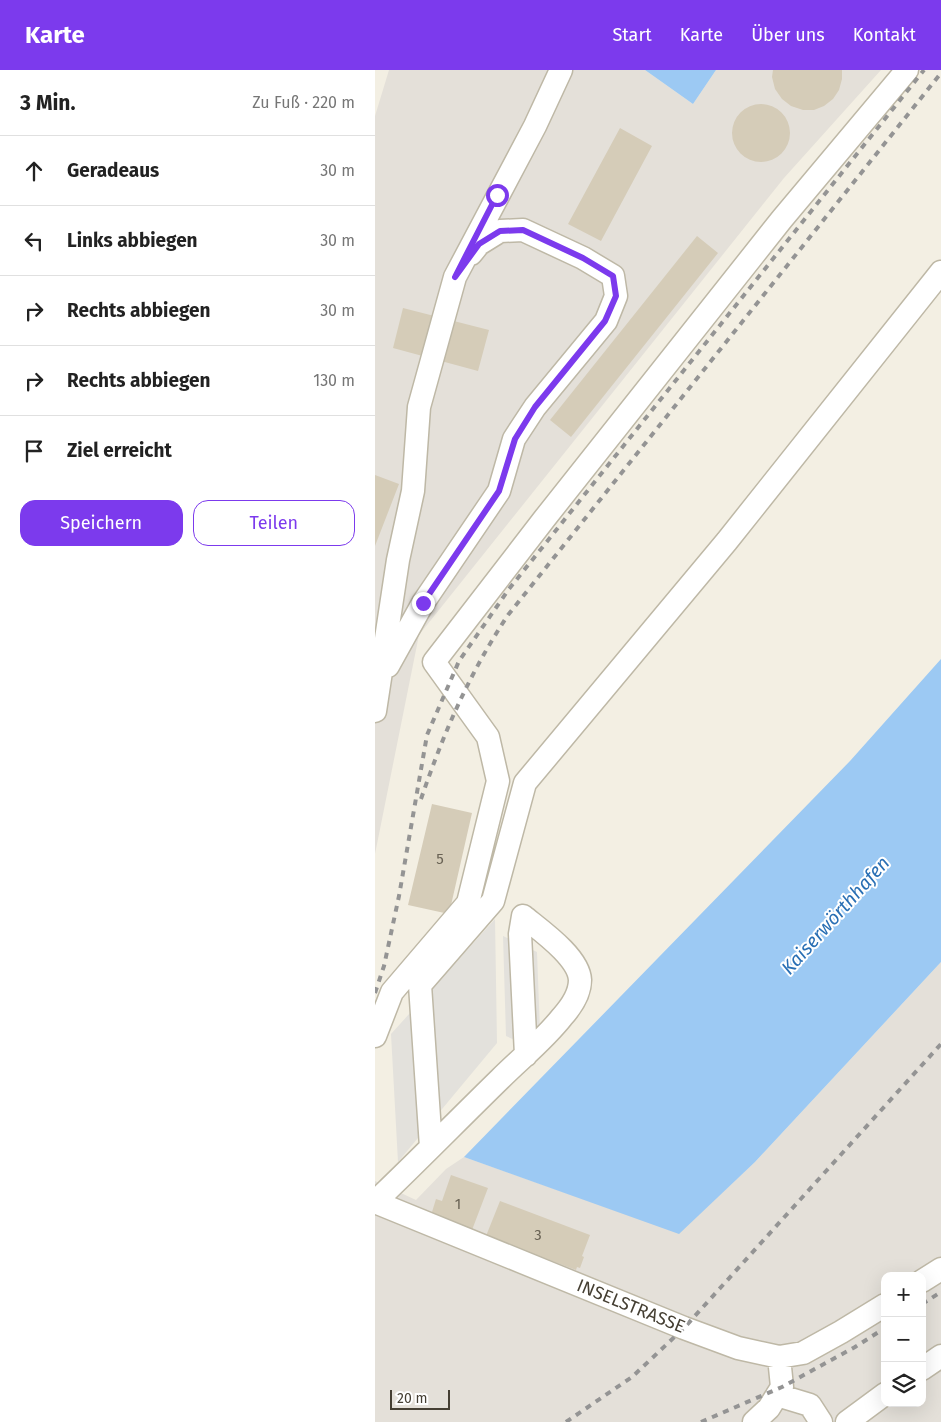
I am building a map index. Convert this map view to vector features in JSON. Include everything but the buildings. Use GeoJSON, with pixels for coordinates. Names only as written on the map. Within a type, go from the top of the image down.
{"type":"FeatureCollection","features":[{"type":"Feature","properties":{"kind":"street"},"geometry":{"type":"LineString","coordinates":[[375,711],[398,560],[413,491],[419,407],[455,277],[535,126],[561,70]]}},
{"type":"Feature","properties":{"kind":"street"},"geometry":{"type":"LineString","coordinates":[[375,1036],[391,992],[468,903],[497,781],[489,737],[435,662],[545,518],[776,226],[907,70]]}},
{"type":"Feature","properties":{"kind":"street"},"geometry":{"type":"LineString","coordinates":[[380,680],[423,603],[499,491],[515,439],[535,407],[605,321],[616,296],[613,276],[583,258],[523,230],[500,231],[479,244],[455,277]]}},
{"type":"Feature","properties":{"kind":"street"},"geometry":{"type":"LineString","coordinates":[[431,1147],[420,985],[493,901],[525,783],[727,541],[941,272]]}},
{"type":"Feature","properties":{"kind":"street"},"geometry":{"type":"LineString","coordinates":[[375,1202],[526,1055],[556,1024],[578,993],[580,980],[577,968],[560,947],[523,916],[520,934],[526,1055]]}},
{"type":"Feature","properties":{"kind":"street","name":"INSELSTRASSE"},"geometry":{"type":"LineString","coordinates":[[375,1202],[684,1328],[738,1348],[779,1357],[803,1353],[881,1307]]}},
{"type":"Feature","properties":{"kind":"street"},"geometry":{"type":"LineString","coordinates":[[926,1278],[941,1269]]}},
{"type":"Feature","properties":{"kind":"street"},"geometry":{"type":"LineString","coordinates":[[926,1366],[941,1356]]}},
{"type":"Feature","properties":{"kind":"street"},"geometry":{"type":"LineString","coordinates":[[754,1422],[769,1408],[782,1387],[779,1357]]}},
{"type":"Feature","properties":{"kind":"street"},"geometry":{"type":"LineString","coordinates":[[777,1395],[810,1404],[821,1422]]}},
{"type":"Feature","properties":{"kind":"street"},"geometry":{"type":"LineString","coordinates":[[847,1422],[881,1397]]}},
{"type":"Feature","properties":{"kind":"shaded area"},"geometry":{"type":"Polygon","coordinates":[[[389,70],[645,70],[693,104],[716,70],[881,70],[784,178],[419,635],[375,854],[375,116],[389,70]]]}},
{"type":"Feature","properties":{"kind":"shaded area"},"geometry":{"type":"Polygon","coordinates":[[[495,919],[497,1043],[398,1162],[391,1034],[495,919]]]}},
{"type":"Feature","properties":{"kind":"shaded area"},"geometry":{"type":"Polygon","coordinates":[[[503,936],[537,952],[540,1032],[519,1042],[506,1036],[503,936]]]}},
{"type":"Feature","properties":{"kind":"shaded area"},"geometry":{"type":"Polygon","coordinates":[[[941,962],[941,1422],[375,1422],[375,1181],[416,1200],[446,1169],[464,1157],[679,1233],[755,1162],[941,962]]]}},
{"type":"Feature","properties":{"kind":"water"},"geometry":{"type":"Polygon","coordinates":[[[645,70],[716,70],[693,104],[645,70]]]}},
{"type":"Feature","properties":{"kind":"water","name":"Kaiserwörthhafen"},"geometry":{"type":"Polygon","coordinates":[[[941,659],[941,962],[755,1162],[679,1234],[464,1157],[850,761],[941,659]]]}},
{"type":"Feature","properties":{"kind":"railway"},"geometry":{"type":"LineString","coordinates":[[375,993],[384,966],[399,896],[427,735],[459,661],[509,589],[924,70]]}},
{"type":"Feature","properties":{"kind":"railway"},"geometry":{"type":"LineString","coordinates":[[421,799],[448,727],[469,681],[508,615],[941,73]]}},
{"type":"Feature","properties":{"kind":"railway"},"geometry":{"type":"LineString","coordinates":[[566,1422],[632,1377],[684,1328],[941,1044]]}},
{"type":"Feature","properties":{"kind":"railway"},"geometry":{"type":"LineString","coordinates":[[926,1301],[941,1292]]}},
{"type":"Feature","properties":{"kind":"railway"},"geometry":{"type":"LineString","coordinates":[[701,1422],[782,1387],[881,1331]]}},
{"type":"Feature","properties":{"kind":"route"},"geometry":{"type":"LineString","coordinates":[[423,603],[499,491],[515,439],[535,407],[605,321],[616,296],[613,276],[583,258],[523,230],[500,231],[479,244],[455,277],[497,195]]}}]}
